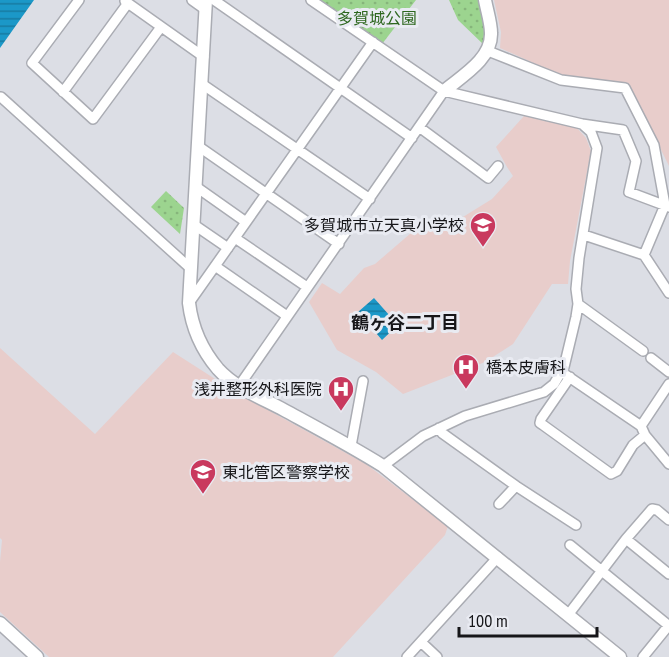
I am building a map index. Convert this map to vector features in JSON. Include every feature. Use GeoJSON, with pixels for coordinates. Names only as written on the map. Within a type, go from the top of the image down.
{"type":"FeatureCollection","features":[{"type":"Feature","properties":{"kind":"street"},"geometry":{"type":"LineString","coordinates":[[79,0],[32,63],[93,119],[161,27]]}},
{"type":"Feature","properties":{"kind":"street"},"geometry":{"type":"LineString","coordinates":[[192,0],[209,3],[412,138]]}},
{"type":"Feature","properties":{"kind":"street"},"geometry":{"type":"LineString","coordinates":[[311,0],[444,91],[582,124],[623,130],[636,161],[629,192],[667,206]]}},
{"type":"Feature","properties":{"kind":"street"},"geometry":{"type":"LineString","coordinates":[[239,386],[444,91],[488,51],[492,31],[485,0]]}},
{"type":"Feature","properties":{"kind":"street"},"geometry":{"type":"LineString","coordinates":[[63,92],[126,2],[204,57]]}},
{"type":"Feature","properties":{"kind":"street"},"geometry":{"type":"LineString","coordinates":[[209,3],[189,303],[191,322],[202,347],[219,370],[239,386],[351,446],[383,466],[620,657]]}},
{"type":"Feature","properties":{"kind":"street"},"geometry":{"type":"LineString","coordinates":[[189,303],[373,42]]}},
{"type":"Feature","properties":{"kind":"street"},"geometry":{"type":"LineString","coordinates":[[488,51],[561,80],[625,88],[654,145],[667,206],[644,255]]}},
{"type":"Feature","properties":{"kind":"street"},"geometry":{"type":"LineString","coordinates":[[202,84],[370,199]]}},
{"type":"Feature","properties":{"kind":"street"},"geometry":{"type":"LineString","coordinates":[[1,96],[190,268]]}},
{"type":"Feature","properties":{"kind":"street"},"geometry":{"type":"LineString","coordinates":[[582,124],[591,132],[597,148],[576,289],[578,304],[566,374],[540,423],[611,474],[617,471],[643,431],[669,384]]}},
{"type":"Feature","properties":{"kind":"street"},"geometry":{"type":"LineString","coordinates":[[419,127],[488,178],[498,166]]}},
{"type":"Feature","properties":{"kind":"street"},"geometry":{"type":"LineString","coordinates":[[198,146],[339,244]]}},
{"type":"Feature","properties":{"kind":"street"},"geometry":{"type":"LineString","coordinates":[[195,186],[246,222]]}},
{"type":"Feature","properties":{"kind":"street"},"geometry":{"type":"LineString","coordinates":[[193,224],[228,248]]}},
{"type":"Feature","properties":{"kind":"street"},"geometry":{"type":"LineString","coordinates":[[584,235],[644,255],[669,293]]}},
{"type":"Feature","properties":{"kind":"street"},"geometry":{"type":"LineString","coordinates":[[235,238],[307,287]]}},
{"type":"Feature","properties":{"kind":"street"},"geometry":{"type":"LineString","coordinates":[[215,266],[287,316]]}},
{"type":"Feature","properties":{"kind":"street"},"geometry":{"type":"LineString","coordinates":[[578,304],[669,372]]}},
{"type":"Feature","properties":{"kind":"street"},"geometry":{"type":"LineString","coordinates":[[383,466],[423,436],[465,416],[544,392],[566,374]]}},
{"type":"Feature","properties":{"kind":"street"},"geometry":{"type":"LineString","coordinates":[[566,374],[643,431],[669,464]]}},
{"type":"Feature","properties":{"kind":"street"},"geometry":{"type":"LineString","coordinates":[[351,446],[363,381]]}},
{"type":"Feature","properties":{"kind":"street"},"geometry":{"type":"LineString","coordinates":[[439,428],[442,433],[516,486],[576,525]]}},
{"type":"Feature","properties":{"kind":"street"},"geometry":{"type":"LineString","coordinates":[[499,504],[516,486]]}},
{"type":"Feature","properties":{"kind":"street"},"geometry":{"type":"LineString","coordinates":[[568,615],[652,509],[657,510],[669,520]]}},
{"type":"Feature","properties":{"kind":"street"},"geometry":{"type":"LineString","coordinates":[[626,539],[669,574]]}},
{"type":"Feature","properties":{"kind":"street"},"geometry":{"type":"LineString","coordinates":[[570,545],[669,625],[643,657]]}},
{"type":"Feature","properties":{"kind":"street"},"geometry":{"type":"LineString","coordinates":[[407,657],[498,557]]}},
{"type":"Feature","properties":{"kind":"street"},"geometry":{"type":"LineString","coordinates":[[0,622],[37,657]]}},
{"type":"Feature","properties":{"kind":"street"},"geometry":{"type":"LineString","coordinates":[[421,642],[437,657]]}},
{"type":"Feature","properties":{"kind":"shaded area"},"geometry":{"type":"Polygon","coordinates":[[[494,0],[669,0],[669,166],[629,85],[567,78],[500,48],[501,32],[494,0]]]}},
{"type":"Feature","properties":{"kind":"shaded area","name":"多賀城市立天真小学校"},"geometry":{"type":"Polygon","coordinates":[[[524,116],[577,128],[586,138],[591,151],[570,261],[568,284],[552,284],[513,344],[485,362],[403,394],[376,372],[337,350],[309,302],[322,283],[340,294],[364,268],[375,264],[411,233],[450,225],[492,199],[513,176],[496,147],[524,116]]]}},
{"type":"Feature","properties":{"kind":"shaded area","name":"東北管区警察学校"},"geometry":{"type":"Polygon","coordinates":[[[0,348],[95,434],[173,352],[237,393],[366,464],[448,526],[445,535],[333,657],[49,657],[0,612],[2,540],[0,538],[0,348]]]}},
{"type":"Feature","properties":{"kind":"green space","name":"多賀城公園"},"geometry":{"type":"Polygon","coordinates":[[[318,0],[416,0],[382,44],[318,0]]]}},
{"type":"Feature","properties":{"kind":"green space","name":"多賀城公園"},"geometry":{"type":"Polygon","coordinates":[[[449,0],[479,0],[485,34],[484,45],[458,20],[449,0]]]}},
{"type":"Feature","properties":{"kind":"green space"},"geometry":{"type":"Polygon","coordinates":[[[166,191],[184,208],[180,234],[151,207],[166,191]]]}},
{"type":"Feature","properties":{"kind":"water"},"geometry":{"type":"Polygon","coordinates":[[[0,0],[34,0],[0,48],[0,0]]]}},
{"type":"Feature","properties":{"kind":"water"},"geometry":{"type":"Polygon","coordinates":[[[374,298],[398,325],[382,340],[358,312],[374,298]]]}},
{"type":"Feature","properties":{"kind":"place","name":"多賀城市立天真小学校"},"geometry":{"type":"Point","coordinates":[483,248]}},
{"type":"Feature","properties":{"kind":"place","name":"橋本皮膚科"},"geometry":{"type":"Point","coordinates":[466,390]}},
{"type":"Feature","properties":{"kind":"place","name":"浅井整形外科医院"},"geometry":{"type":"Point","coordinates":[341,412]}},
{"type":"Feature","properties":{"kind":"place","name":"東北管区警察学校"},"geometry":{"type":"Point","coordinates":[203,495]}},
{"type":"Feature","properties":{"kind":"district","name":"鶴ヶ谷二丁目"},"geometry":{"type":"Point","coordinates":[405,323]}}]}
